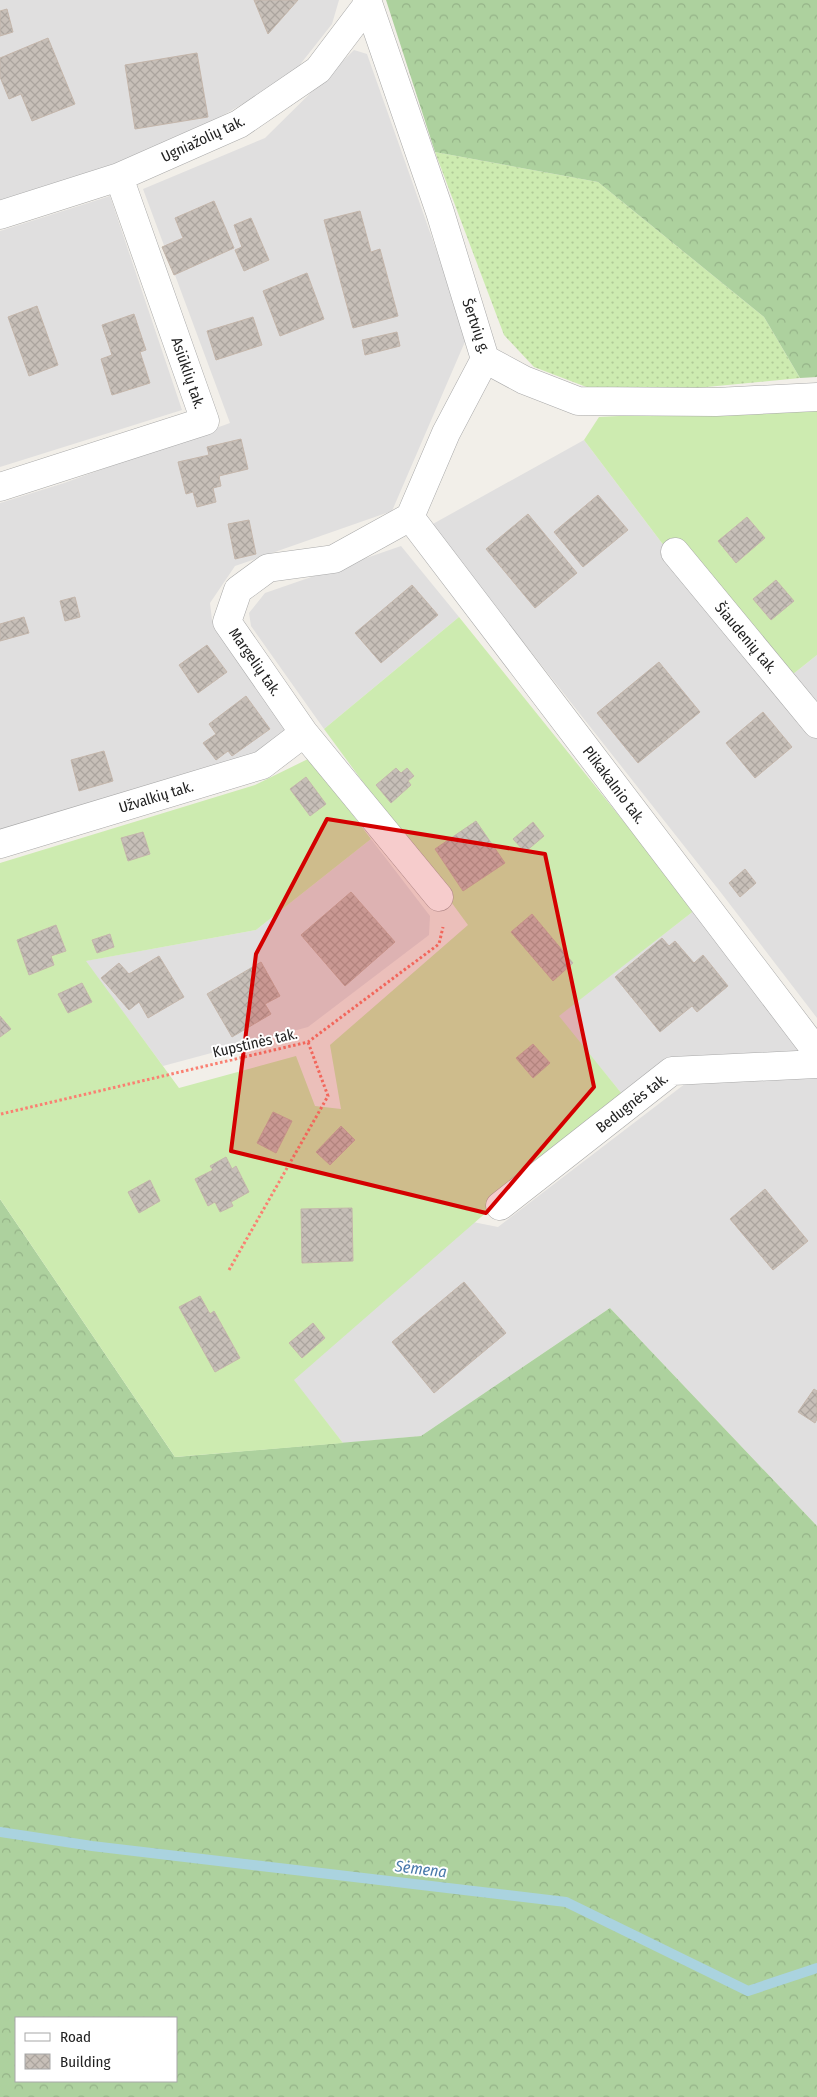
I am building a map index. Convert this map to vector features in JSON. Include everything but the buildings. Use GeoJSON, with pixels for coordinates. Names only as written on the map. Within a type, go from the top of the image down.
{"type":"FeatureCollection","features":[{"type":"Feature","properties":{"kind":"street","name":"Ugniažolių tak."},"geometry":{"type":"LineString","coordinates":[[0,216],[119,178],[240,124],[318,70],[368,2]]}},
{"type":"Feature","properties":{"kind":"street","name":"Šertvių g."},"geometry":{"type":"LineString","coordinates":[[368,2],[440,212],[485,359],[524,380],[578,402],[716,402],[817,397]]}},
{"type":"Feature","properties":{"kind":"street","name":"Asiūklių tak."},"geometry":{"type":"LineString","coordinates":[[0,488],[205,421],[119,178]]}},
{"type":"Feature","properties":{"kind":"street"},"geometry":{"type":"LineString","coordinates":[[410,517],[446,433],[485,359]]}},
{"type":"Feature","properties":{"kind":"street","name":"Margelių tak."},"geometry":{"type":"LineString","coordinates":[[410,517],[334,559],[268,568],[238,590],[227,622],[304,732],[439,897]]}},
{"type":"Feature","properties":{"kind":"street","name":"Plikakalnio tak."},"geometry":{"type":"LineString","coordinates":[[410,517],[817,1052]]}},
{"type":"Feature","properties":{"kind":"street","name":"Šiaudenių tak."},"geometry":{"type":"LineString","coordinates":[[675,552],[817,724]]}},
{"type":"Feature","properties":{"kind":"street","name":"Užvalkių tak."},"geometry":{"type":"LineString","coordinates":[[0,844],[262,766],[304,732]]}},
{"type":"Feature","properties":{"kind":"street","name":"Bedugnės tak."},"geometry":{"type":"LineString","coordinates":[[500,1206],[672,1071],[817,1064]]}},
{"type":"Feature","properties":{"kind":"path","name":"Kupstinės tak."},"geometry":{"type":"LineString","coordinates":[[1,1114],[308,1042],[439,944],[445,921],[439,897]]}},
{"type":"Feature","properties":{"kind":"path"},"geometry":{"type":"LineString","coordinates":[[229,1270],[328,1096],[308,1042]]}},
{"type":"Feature","properties":{"kind":"highlighted area"},"geometry":{"type":"Polygon","coordinates":[[[327,819],[545,854],[594,1087],[486,1213],[231,1151],[256,954],[327,819]]]}},
{"type":"Feature","properties":{"kind":"shaded area"},"geometry":{"type":"Polygon","coordinates":[[[0,0],[339,0],[332,24],[291,76],[199,129],[98,172],[0,204],[0,0]]]}},
{"type":"Feature","properties":{"kind":"shaded area"},"geometry":{"type":"Polygon","coordinates":[[[354,50],[367,54],[467,337],[392,511],[235,566],[210,603],[212,620],[288,729],[252,758],[0,832],[0,503],[64,483],[230,423],[143,189],[265,138],[354,50]]]}},
{"type":"Feature","properties":{"kind":"shaded area"},"geometry":{"type":"Polygon","coordinates":[[[110,196],[182,410],[0,467],[0,231],[110,196]]]}},
{"type":"Feature","properties":{"kind":"shaded area"},"geometry":{"type":"Polygon","coordinates":[[[584,440],[773,690],[817,655],[817,1018],[722,894],[431,525],[584,440]]]}},
{"type":"Feature","properties":{"kind":"shaded area"},"geometry":{"type":"Polygon","coordinates":[[[401,546],[459,617],[324,729],[251,626],[249,613],[265,593],[401,546]]]}},
{"type":"Feature","properties":{"kind":"shaded area"},"geometry":{"type":"Polygon","coordinates":[[[371,839],[430,916],[429,935],[308,1027],[163,1066],[85,961],[256,930],[371,839]]]}},
{"type":"Feature","properties":{"kind":"shaded area"},"geometry":{"type":"Polygon","coordinates":[[[695,910],[808,1056],[622,1094],[558,1016],[695,910]]]}},
{"type":"Feature","properties":{"kind":"shaded area"},"geometry":{"type":"Polygon","coordinates":[[[817,1077],[817,1526],[610,1308],[421,1436],[343,1443],[293,1380],[473,1222],[498,1227],[690,1080],[817,1077]]]}},
{"type":"Feature","properties":{"kind":"green space"},"geometry":{"type":"Polygon","coordinates":[[[386,0],[817,0],[817,377],[800,378],[764,317],[598,182],[435,152],[386,0]]]}},
{"type":"Feature","properties":{"kind":"green space"},"geometry":{"type":"Polygon","coordinates":[[[435,152],[598,182],[764,317],[800,378],[634,394],[589,388],[534,367],[504,335],[435,152]]]}},
{"type":"Feature","properties":{"kind":"green space"},"geometry":{"type":"Polygon","coordinates":[[[817,406],[817,655],[773,690],[584,440],[599,417],[817,406]]]}},
{"type":"Feature","properties":{"kind":"green space"},"geometry":{"type":"Polygon","coordinates":[[[459,617],[695,910],[559,1016],[622,1094],[294,1380],[343,1443],[175,1457],[0,1199],[0,863],[255,785],[310,758],[371,839],[256,930],[86,961],[179,1088],[296,1056],[315,1106],[341,1109],[330,1045],[468,925],[324,729],[459,617]]]}},
{"type":"Feature","properties":{"kind":"green space"},"geometry":{"type":"Polygon","coordinates":[[[0,1199],[175,1457],[421,1436],[610,1308],[817,1526],[817,2097],[0,2097],[0,1199]]]}},
{"type":"Feature","properties":{"kind":"waterway","name":"Sėmena"},"geometry":{"type":"LineString","coordinates":[[0,1832],[92,1846],[566,1902],[748,1991],[817,1968]]}}]}
